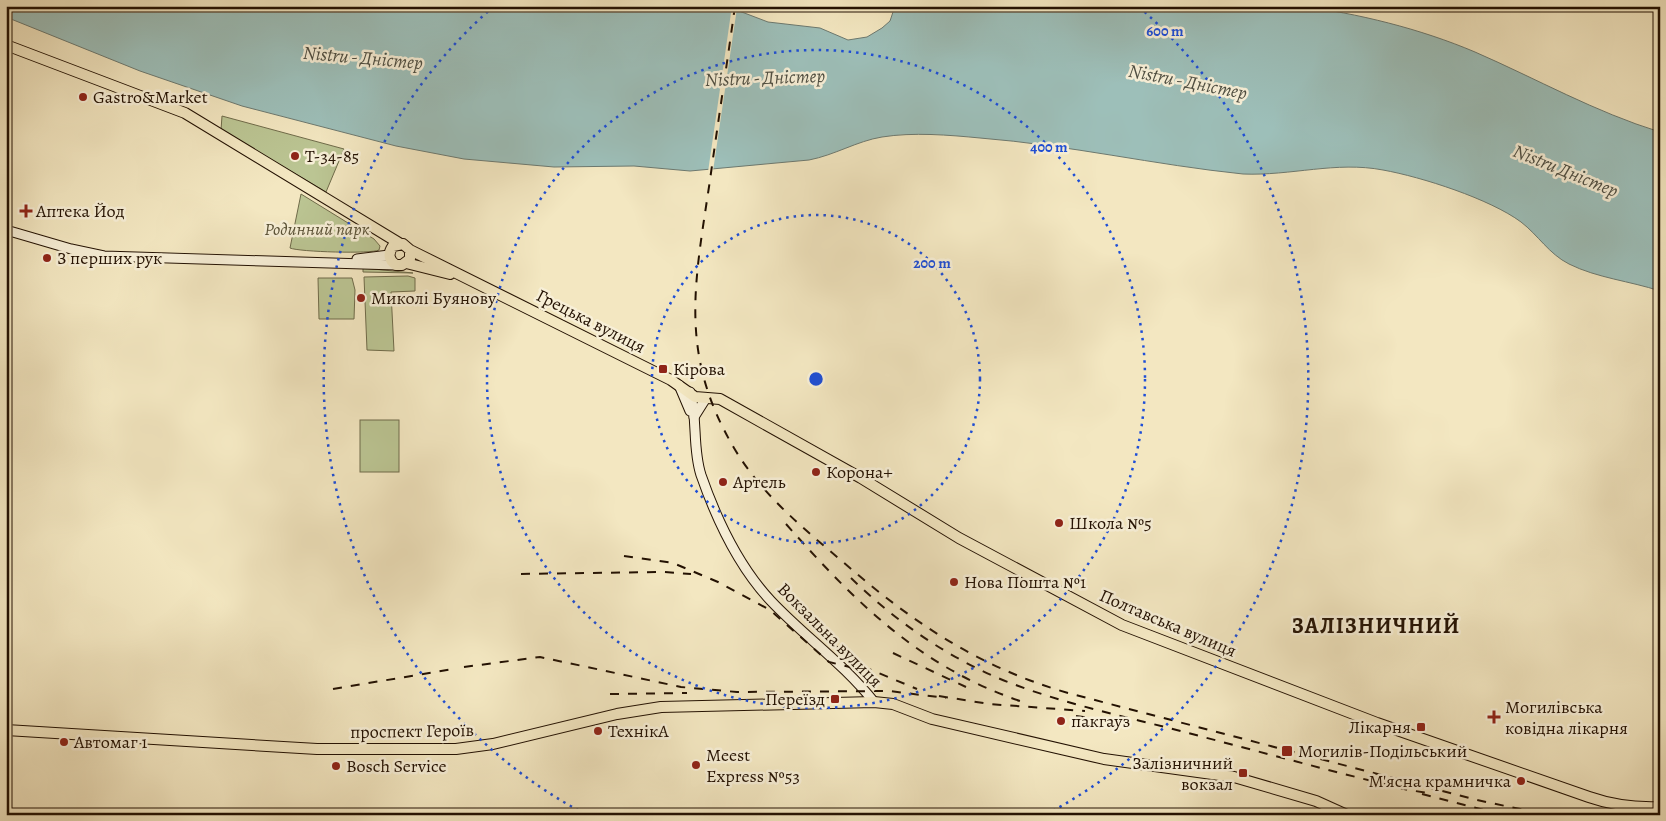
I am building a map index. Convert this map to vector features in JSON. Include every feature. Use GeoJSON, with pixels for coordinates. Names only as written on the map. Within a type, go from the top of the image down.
{"type":"FeatureCollection","features":[{"type":"Feature","properties":{"kind":"main road"},"geometry":{"type":"LineString","coordinates":[[6,45],[185,113],[410,250],[410,259],[401,264],[104,256],[71,249],[6,228]]}},
{"type":"Feature","properties":{"kind":"main road"},"geometry":{"type":"LineString","coordinates":[[6,228],[84,249],[111,252],[316,259],[366,258],[389,254]]}},
{"type":"Feature","properties":{"kind":"main road"},"geometry":{"type":"LineString","coordinates":[[375,230],[389,254],[401,264]]}},
{"type":"Feature","properties":{"kind":"main road"},"geometry":{"type":"LineString","coordinates":[[389,254],[393,246],[399,243]]}},
{"type":"Feature","properties":{"kind":"main road","name":"Грецька вулиця"},"geometry":{"type":"LineString","coordinates":[[410,250],[679,384],[692,394]]}},
{"type":"Feature","properties":{"kind":"main road","name":"Грецька вулиця"},"geometry":{"type":"LineString","coordinates":[[401,264],[468,278]]}},
{"type":"Feature","properties":{"kind":"main road","name":"Вокзальна вулиця"},"geometry":{"type":"LineString","coordinates":[[679,384],[694,418]]}},
{"type":"Feature","properties":{"kind":"main road","name":"Вокзальна вулиця"},"geometry":{"type":"LineString","coordinates":[[692,394],[694,443],[701,474],[737,552],[769,599],[851,676],[874,702],[893,704],[932,719],[1104,759],[1234,777],[1316,801],[1347,815]]}},
{"type":"Feature","properties":{"kind":"main road","name":"Полтавська вулиця"},"geometry":{"type":"LineString","coordinates":[[692,394],[720,399],[861,478],[959,538],[1122,625],[1377,723],[1589,798],[1607,803],[1644,808],[1660,807]]}},
{"type":"Feature","properties":{"kind":"main road"},"geometry":{"type":"LineString","coordinates":[[694,418],[706,398]]}},
{"type":"Feature","properties":{"kind":"main road","name":"проспект Героїв"},"geometry":{"type":"LineString","coordinates":[[6,730],[317,749],[456,749],[493,744],[617,714],[661,707],[874,702]]}},
{"type":"Feature","properties":{"kind":"main road","name":"Вокзальна вулиця"},"geometry":{"type":"LineString","coordinates":[[1207,774],[1298,799],[1337,815]]}},
{"type":"Feature","properties":{"kind":"green space"},"geometry":{"type":"Polygon","coordinates":[[[222,116],[344,149],[326,192],[221,130],[222,116]]]}},
{"type":"Feature","properties":{"kind":"green space","name":"Родинний парк"},"geometry":{"type":"Polygon","coordinates":[[[301,194],[374,239],[380,246],[379,250],[335,252],[290,248],[301,194]]]}},
{"type":"Feature","properties":{"kind":"green space"},"geometry":{"type":"Polygon","coordinates":[[[363,268],[413,273],[363,272],[363,268]]]}},
{"type":"Feature","properties":{"kind":"green space"},"geometry":{"type":"Polygon","coordinates":[[[408,276],[415,278],[415,291],[391,292],[394,351],[367,350],[364,277],[408,276]]]}},
{"type":"Feature","properties":{"kind":"green space"},"geometry":{"type":"Polygon","coordinates":[[[318,278],[352,278],[355,290],[354,319],[319,319],[318,278]]]}},
{"type":"Feature","properties":{"kind":"green space"},"geometry":{"type":"Polygon","coordinates":[[[360,420],[399,420],[399,472],[360,472],[360,420]]]}},
{"type":"Feature","properties":{"kind":"water"},"geometry":{"type":"Polygon","coordinates":[[[6,6],[618,6],[623,9],[637,6],[726,6],[768,22],[820,28],[848,40],[867,37],[882,28],[890,21],[895,6],[1299,6],[1321,9],[1388,23],[1433,36],[1498,62],[1612,115],[1660,132],[1660,291],[1591,273],[1569,264],[1555,255],[1521,222],[1508,213],[1474,197],[1436,183],[1399,173],[1365,168],[1348,167],[1243,174],[1013,141],[918,134],[894,135],[873,139],[809,160],[690,171],[634,166],[554,167],[464,159],[396,146],[242,106],[140,71],[6,17],[6,6]]]}},
{"type":"Feature","properties":{"kind":"pier"},"geometry":{"type":"Polygon","coordinates":[[[732,6],[737,8],[713,171],[708,172],[732,6]]]}},
{"type":"Feature","properties":{"kind":"railway"},"geometry":{"type":"LineString","coordinates":[[735,6],[696,285],[695,317],[698,348],[705,380],[716,413],[734,448],[757,481],[784,510],[869,584],[921,623],[975,656],[1035,682],[1068,693],[1477,800],[1548,815]]}},
{"type":"Feature","properties":{"kind":"railway"},"geometry":{"type":"LineString","coordinates":[[786,524],[838,580],[892,630],[922,652],[953,671],[986,688],[1023,702]]}},
{"type":"Feature","properties":{"kind":"railway"},"geometry":{"type":"LineString","coordinates":[[624,556],[673,563],[718,582],[770,610],[829,662],[862,670]]}},
{"type":"Feature","properties":{"kind":"railway"},"geometry":{"type":"LineString","coordinates":[[521,574],[664,572],[691,574]]}},
{"type":"Feature","properties":{"kind":"railway"},"geometry":{"type":"LineString","coordinates":[[851,578],[884,608],[920,635],[978,669],[1021,687],[1092,708],[1380,783],[1429,793]]}},
{"type":"Feature","properties":{"kind":"railway"},"geometry":{"type":"LineString","coordinates":[[796,607],[844,654],[857,664],[917,689]]}},
{"type":"Feature","properties":{"kind":"railway"},"geometry":{"type":"LineString","coordinates":[[893,653],[966,687]]}},
{"type":"Feature","properties":{"kind":"railway"},"geometry":{"type":"LineString","coordinates":[[464,667],[540,657],[681,687],[737,692],[889,691],[946,698]]}},
{"type":"Feature","properties":{"kind":"railway"},"geometry":{"type":"LineString","coordinates":[[333,689],[453,669]]}},
{"type":"Feature","properties":{"kind":"railway"},"geometry":{"type":"LineString","coordinates":[[610,694],[687,693]]}},
{"type":"Feature","properties":{"kind":"railway"},"geometry":{"type":"LineString","coordinates":[[939,696],[989,704],[1085,711]]}},
{"type":"Feature","properties":{"kind":"railway"},"geometry":{"type":"LineString","coordinates":[[1076,716],[1128,723]]}},
{"type":"Feature","properties":{"kind":"railway"},"geometry":{"type":"LineString","coordinates":[[1422,794],[1503,815]]}},
{"type":"Feature","properties":{"kind":"place","name":"Gastro&Market"},"geometry":{"type":"Point","coordinates":[83,97]}},
{"type":"Feature","properties":{"kind":"place","name":"Т-34-85"},"geometry":{"type":"Point","coordinates":[295,156]}},
{"type":"Feature","properties":{"kind":"place","name":"Аптека Йод"},"geometry":{"type":"Point","coordinates":[26,211]}},
{"type":"Feature","properties":{"kind":"place","name":"З перших рук"},"geometry":{"type":"Point","coordinates":[47,258]}},
{"type":"Feature","properties":{"kind":"place","name":"Миколі Буянову"},"geometry":{"type":"Point","coordinates":[361,298]}},
{"type":"Feature","properties":{"kind":"place","name":"Кірова"},"geometry":{"type":"Point","coordinates":[663,369]}},
{"type":"Feature","properties":{"kind":"place","name":"Корона+"},"geometry":{"type":"Point","coordinates":[816,472]}},
{"type":"Feature","properties":{"kind":"place","name":"Артель"},"geometry":{"type":"Point","coordinates":[723,482]}},
{"type":"Feature","properties":{"kind":"place","name":"Школа №5"},"geometry":{"type":"Point","coordinates":[1059,523]}},
{"type":"Feature","properties":{"kind":"place","name":"Нова Пошта №1"},"geometry":{"type":"Point","coordinates":[954,582]}},
{"type":"Feature","properties":{"kind":"place","name":"Переїзд"},"geometry":{"type":"Point","coordinates":[835,699]}},
{"type":"Feature","properties":{"kind":"place","name":"Могилівська ковідна лікарня"},"geometry":{"type":"Point","coordinates":[1494,717]}},
{"type":"Feature","properties":{"kind":"place","name":"пакгауз"},"geometry":{"type":"Point","coordinates":[1061,721]}},
{"type":"Feature","properties":{"kind":"place","name":"Лікарня"},"geometry":{"type":"Point","coordinates":[1421,727]}},
{"type":"Feature","properties":{"kind":"place","name":"ТехнікА"},"geometry":{"type":"Point","coordinates":[598,731]}},
{"type":"Feature","properties":{"kind":"place","name":"Автомаг 1"},"geometry":{"type":"Point","coordinates":[64,742]}},
{"type":"Feature","properties":{"kind":"place","name":"Могилів-Подільський"},"geometry":{"type":"Point","coordinates":[1287,751]}},
{"type":"Feature","properties":{"kind":"place","name":"Meest Express №53"},"geometry":{"type":"Point","coordinates":[696,765]}},
{"type":"Feature","properties":{"kind":"place","name":"Bosch Service"},"geometry":{"type":"Point","coordinates":[336,766]}},
{"type":"Feature","properties":{"kind":"place","name":"Залізничний вокзал"},"geometry":{"type":"Point","coordinates":[1243,773]}},
{"type":"Feature","properties":{"kind":"place","name":"М'ясна крамничка"},"geometry":{"type":"Point","coordinates":[1521,781]}},
{"type":"Feature","properties":{"kind":"district","name":"ЗАЛІЗНИЧНИЙ"},"geometry":{"type":"Point","coordinates":[1376,625]}},
{"type":"Feature","properties":{"kind":"water label","name":"Nistru - Дністер"},"geometry":{"type":"Point","coordinates":[363,57]}},
{"type":"Feature","properties":{"kind":"water label","name":"Nistru - Дністер"},"geometry":{"type":"Point","coordinates":[765,77]}},
{"type":"Feature","properties":{"kind":"water label","name":"Nistru - Дністер"},"geometry":{"type":"Point","coordinates":[1188,81]}},
{"type":"Feature","properties":{"kind":"water label","name":"Nistru Дністер"},"geometry":{"type":"Point","coordinates":[1566,170]}}]}
